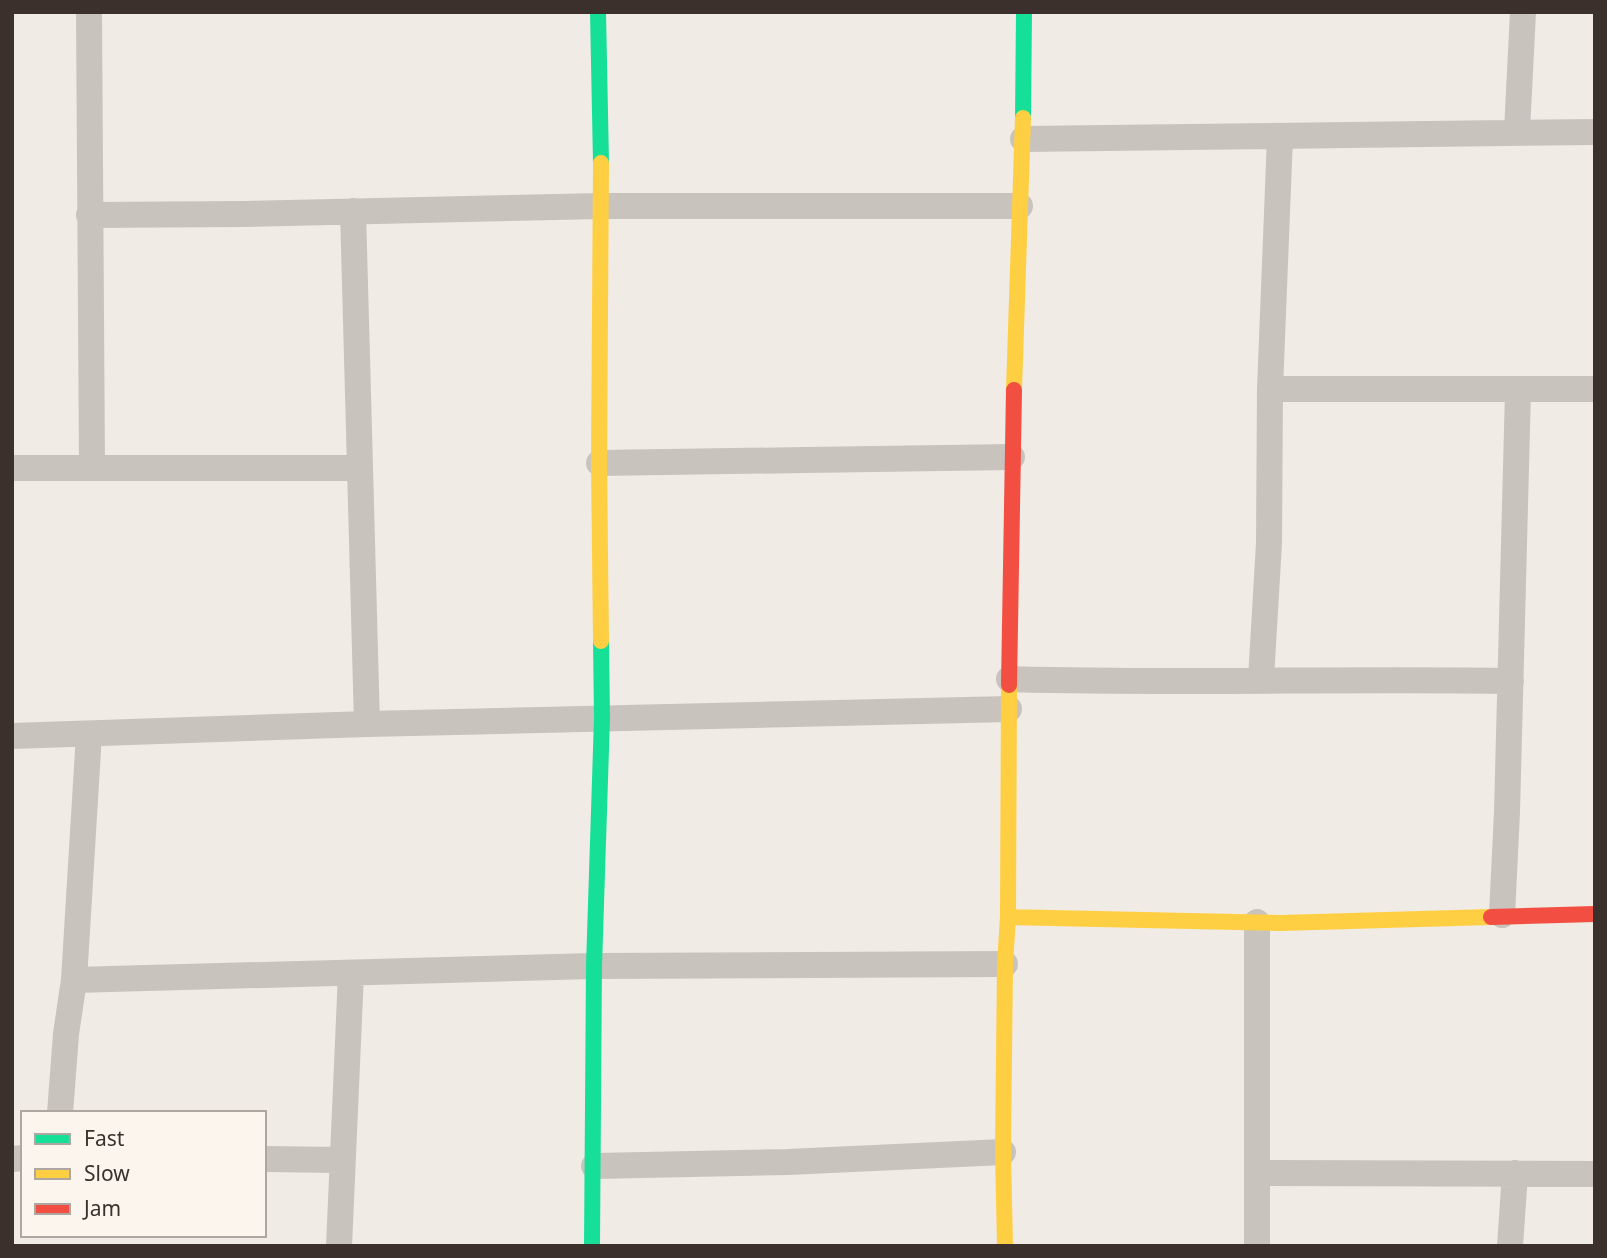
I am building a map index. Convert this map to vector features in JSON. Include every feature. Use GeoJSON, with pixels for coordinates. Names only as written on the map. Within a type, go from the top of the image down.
{"type":"FeatureCollection","features":[{"type":"Feature","properties":{"kind":"street"},"geometry":{"type":"LineString","coordinates":[[89,12],[92,468]]}},
{"type":"Feature","properties":{"kind":"street"},"geometry":{"type":"LineString","coordinates":[[592,1246],[594,966],[602,718],[599,463],[602,206],[598,12]]}},
{"type":"Feature","properties":{"kind":"street"},"geometry":{"type":"LineString","coordinates":[[1005,1246],[1003,1152],[1012,457],[1023,139],[1024,12]]}},
{"type":"Feature","properties":{"kind":"street"},"geometry":{"type":"LineString","coordinates":[[1517,131],[1523,12]]}},
{"type":"Feature","properties":{"kind":"street"},"geometry":{"type":"LineString","coordinates":[[1023,139],[1595,132]]}},
{"type":"Feature","properties":{"kind":"street"},"geometry":{"type":"LineString","coordinates":[[1261,679],[1269,543],[1270,389],[1280,137]]}},
{"type":"Feature","properties":{"kind":"street"},"geometry":{"type":"LineString","coordinates":[[89,215],[602,206],[1020,206]]}},
{"type":"Feature","properties":{"kind":"street"},"geometry":{"type":"LineString","coordinates":[[353,211],[367,724]]}},
{"type":"Feature","properties":{"kind":"street"},"geometry":{"type":"LineString","coordinates":[[1270,389],[1595,389]]}},
{"type":"Feature","properties":{"kind":"street"},"geometry":{"type":"LineString","coordinates":[[1502,915],[1518,391]]}},
{"type":"Feature","properties":{"kind":"street"},"geometry":{"type":"LineString","coordinates":[[599,463],[1012,457]]}},
{"type":"Feature","properties":{"kind":"street"},"geometry":{"type":"LineString","coordinates":[[12,468],[360,468]]}},
{"type":"Feature","properties":{"kind":"street"},"geometry":{"type":"LineString","coordinates":[[1009,680],[1140,683],[1261,679],[1511,681]]}},
{"type":"Feature","properties":{"kind":"street"},"geometry":{"type":"LineString","coordinates":[[12,736],[367,724],[1009,709]]}},
{"type":"Feature","properties":{"kind":"street"},"geometry":{"type":"LineString","coordinates":[[60,1111],[66,1034],[74,980],[89,734]]}},
{"type":"Feature","properties":{"kind":"street"},"geometry":{"type":"LineString","coordinates":[[1008,916],[1371,922],[1502,915],[1595,914]]}},
{"type":"Feature","properties":{"kind":"street"},"geometry":{"type":"LineString","coordinates":[[1257,922],[1257,1246]]}},
{"type":"Feature","properties":{"kind":"street"},"geometry":{"type":"LineString","coordinates":[[74,980],[594,966],[1005,964]]}},
{"type":"Feature","properties":{"kind":"street"},"geometry":{"type":"LineString","coordinates":[[340,1246],[341,1160],[351,974]]}},
{"type":"Feature","properties":{"kind":"street"},"geometry":{"type":"LineString","coordinates":[[594,1166],[788,1162],[1003,1152]]}},
{"type":"Feature","properties":{"kind":"street"},"geometry":{"type":"LineString","coordinates":[[266,1159],[341,1160]]}},
{"type":"Feature","properties":{"kind":"street"},"geometry":{"type":"LineString","coordinates":[[1257,1173],[1595,1174]]}},
{"type":"Feature","properties":{"kind":"street"},"geometry":{"type":"LineString","coordinates":[[1510,1246],[1515,1173]]}},
{"type":"Feature","properties":{"kind":"traffic: fast"},"geometry":{"type":"LineString","coordinates":[[598,12],[601,163]]}},
{"type":"Feature","properties":{"kind":"traffic: fast"},"geometry":{"type":"LineString","coordinates":[[1023,118],[1024,12]]}},
{"type":"Feature","properties":{"kind":"traffic: fast"},"geometry":{"type":"LineString","coordinates":[[592,1246],[594,966],[602,718],[601,641]]}},
{"type":"Feature","properties":{"kind":"traffic: slow"},"geometry":{"type":"LineString","coordinates":[[1014,390],[1023,118]]}},
{"type":"Feature","properties":{"kind":"traffic: slow"},"geometry":{"type":"LineString","coordinates":[[601,163],[601,641]]}},
{"type":"Feature","properties":{"kind":"traffic: slow"},"geometry":{"type":"LineString","coordinates":[[1005,1246],[1003,1152],[1009,685]]}},
{"type":"Feature","properties":{"kind":"traffic: slow"},"geometry":{"type":"LineString","coordinates":[[1008,917],[1280,923],[1491,917]]}},
{"type":"Feature","properties":{"kind":"traffic: jam"},"geometry":{"type":"LineString","coordinates":[[1009,685],[1014,390]]}},
{"type":"Feature","properties":{"kind":"traffic: jam"},"geometry":{"type":"LineString","coordinates":[[1491,917],[1595,914]]}}]}
